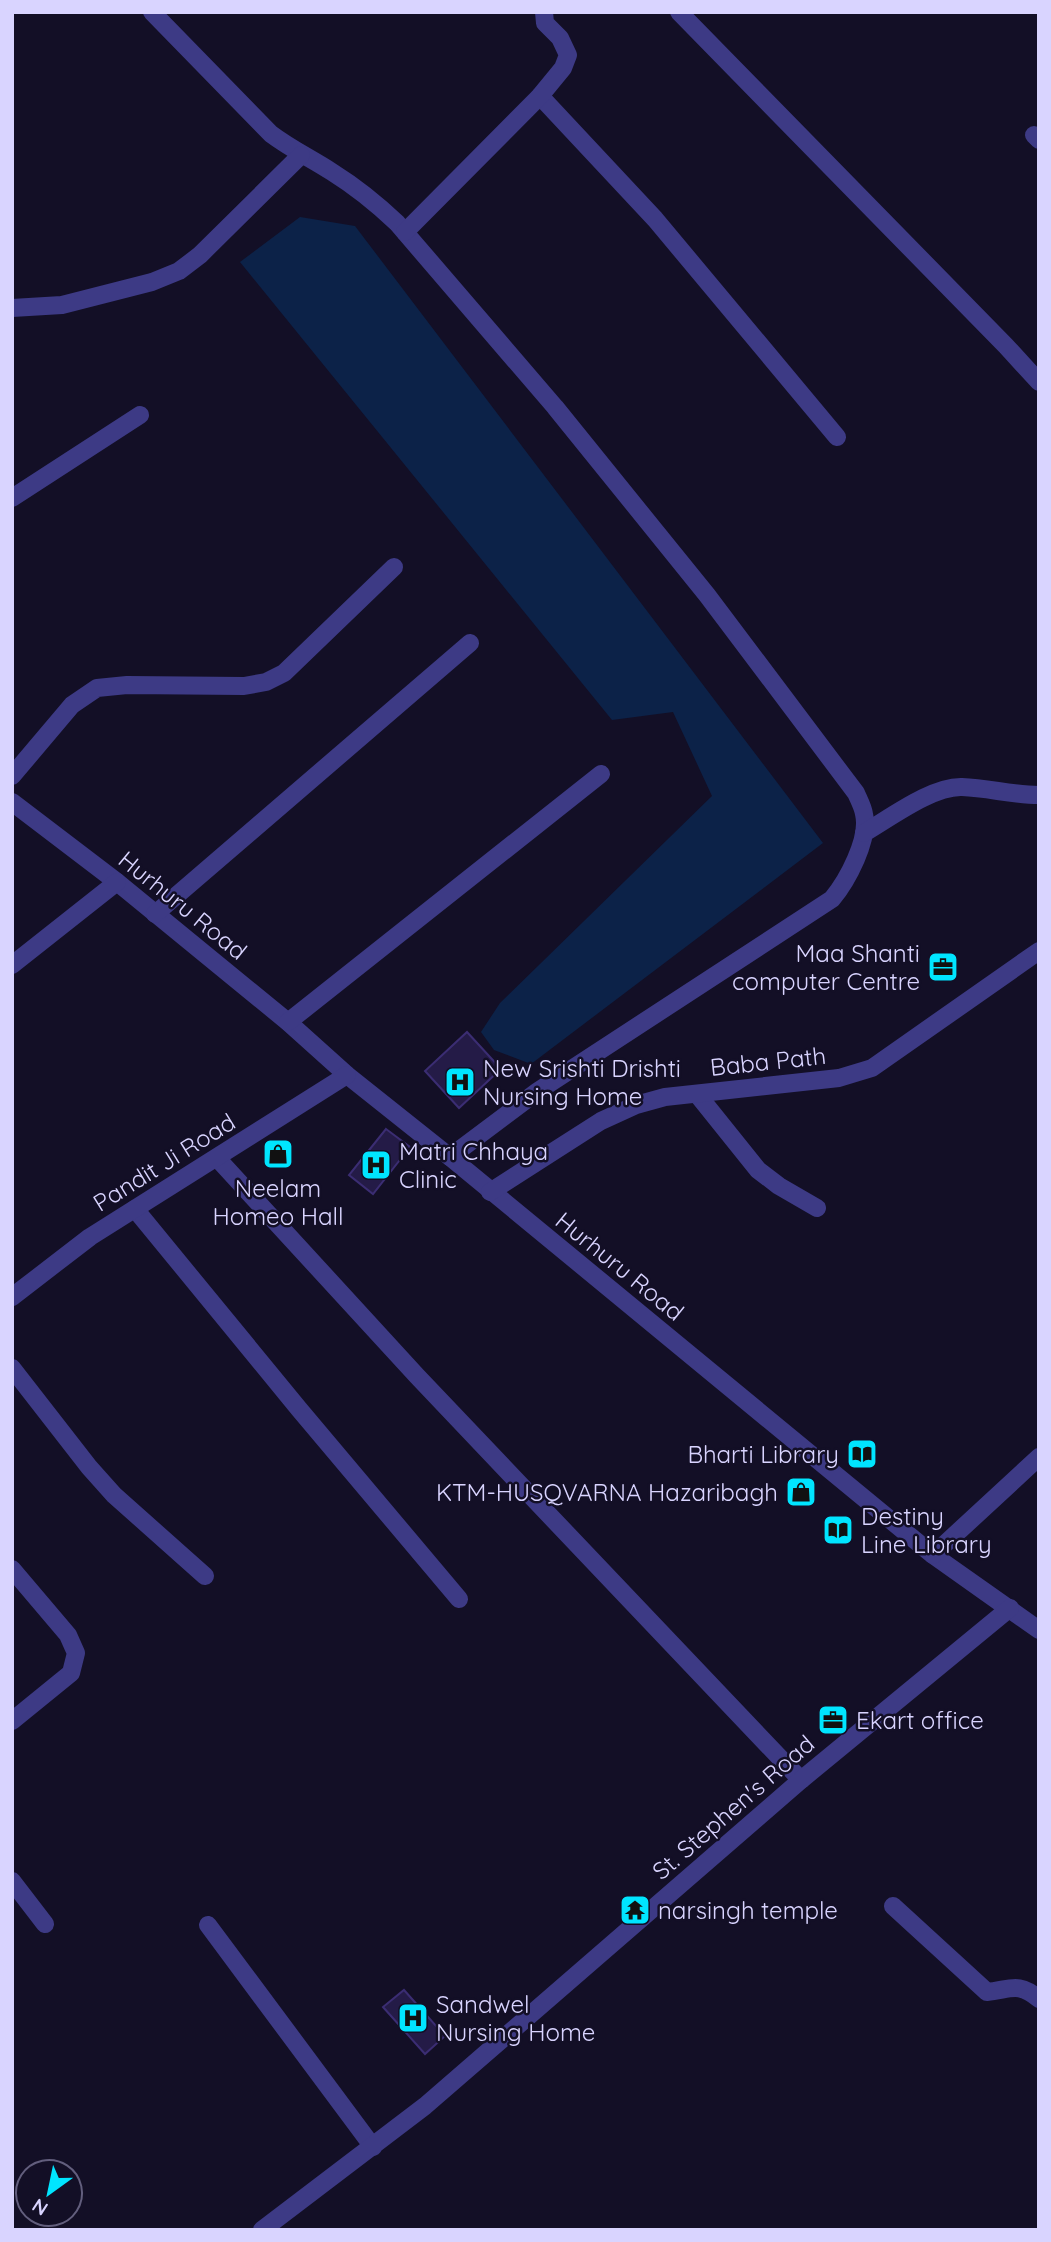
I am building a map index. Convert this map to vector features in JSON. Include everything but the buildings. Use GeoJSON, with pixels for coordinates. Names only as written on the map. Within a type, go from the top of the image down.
{"type":"FeatureCollection","features":[{"type":"Feature","properties":{"kind":"street"},"geometry":{"type":"LineString","coordinates":[[152,12],[271,134],[376,203],[405,232],[555,407],[707,595],[856,793],[865,816],[864,833],[847,880],[832,899],[538,1091],[450,1157]]}},
{"type":"Feature","properties":{"kind":"street"},"geometry":{"type":"LineString","coordinates":[[405,232],[540,96],[563,68],[568,55],[560,38],[545,23],[544,12]]}},
{"type":"Feature","properties":{"kind":"street"},"geometry":{"type":"LineString","coordinates":[[679,12],[1039,382]]}},
{"type":"Feature","properties":{"kind":"street"},"geometry":{"type":"LineString","coordinates":[[540,96],[655,219],[837,437]]}},
{"type":"Feature","properties":{"kind":"street"},"geometry":{"type":"LineString","coordinates":[[12,308],[62,305],[152,282],[179,271],[200,255],[301,155]]}},
{"type":"Feature","properties":{"kind":"street"},"geometry":{"type":"LineString","coordinates":[[12,498],[140,415]]}},
{"type":"Feature","properties":{"kind":"street"},"geometry":{"type":"LineString","coordinates":[[12,776],[72,705],[97,688],[127,685],[244,686],[266,682],[284,673],[394,567]]}},
{"type":"Feature","properties":{"kind":"street"},"geometry":{"type":"LineString","coordinates":[[155,914],[470,643]]}},
{"type":"Feature","properties":{"kind":"street"},"geometry":{"type":"LineString","coordinates":[[288,1022],[601,774]]}},
{"type":"Feature","properties":{"kind":"street"},"geometry":{"type":"LineString","coordinates":[[864,833],[935,792],[960,787],[1014,795],[1039,795]]}},
{"type":"Feature","properties":{"kind":"street","name":"Hurhuru Road"},"geometry":{"type":"LineString","coordinates":[[12,802],[117,882],[288,1022],[347,1075],[933,1555],[1039,1630]]}},
{"type":"Feature","properties":{"kind":"street"},"geometry":{"type":"LineString","coordinates":[[12,965],[117,882]]}},
{"type":"Feature","properties":{"kind":"street","name":"Baba Path"},"geometry":{"type":"LineString","coordinates":[[490,1192],[601,1121],[636,1105],[665,1097],[839,1078],[872,1068],[1039,951]]}},
{"type":"Feature","properties":{"kind":"street","name":"Pandit Ji Road"},"geometry":{"type":"LineString","coordinates":[[12,1297],[90,1237],[347,1075]]}},
{"type":"Feature","properties":{"kind":"street"},"geometry":{"type":"LineString","coordinates":[[697,1094],[758,1170],[817,1208]]}},
{"type":"Feature","properties":{"kind":"street"},"geometry":{"type":"LineString","coordinates":[[217,1158],[417,1376],[801,1780]]}},
{"type":"Feature","properties":{"kind":"street"},"geometry":{"type":"LineString","coordinates":[[135,1209],[459,1599]]}},
{"type":"Feature","properties":{"kind":"street"},"geometry":{"type":"LineString","coordinates":[[12,1368],[114,1495],[205,1576]]}},
{"type":"Feature","properties":{"kind":"street"},"geometry":{"type":"LineString","coordinates":[[933,1555],[1039,1457]]}},
{"type":"Feature","properties":{"kind":"street"},"geometry":{"type":"LineString","coordinates":[[12,1569],[68,1635],[76,1653],[71,1673],[12,1721]]}},
{"type":"Feature","properties":{"kind":"street","name":"St. Stephen's Road"},"geometry":{"type":"LineString","coordinates":[[262,2230],[425,2106],[801,1780],[1010,1608]]}},
{"type":"Feature","properties":{"kind":"street"},"geometry":{"type":"LineString","coordinates":[[12,1881],[45,1924]]}},
{"type":"Feature","properties":{"kind":"street"},"geometry":{"type":"LineString","coordinates":[[892,1906],[987,1992],[1016,1987],[1026,1989],[1039,1999]]}},
{"type":"Feature","properties":{"kind":"street"},"geometry":{"type":"LineString","coordinates":[[208,1925],[373,2147]]}},
{"type":"Feature","properties":{"kind":"water"},"geometry":{"type":"Polygon","coordinates":[[[300,217],[355,226],[823,843],[531,1064],[494,1050],[481,1032],[500,1003],[712,796],[673,712],[612,720],[240,262],[300,217]]]}},
{"type":"Feature","properties":{"kind":"place","name":"Maa Shanti computer Centre"},"geometry":{"type":"Point","coordinates":[943,967]}},
{"type":"Feature","properties":{"kind":"place","name":"New Srishti Drishti Nursing Home"},"geometry":{"type":"Point","coordinates":[460,1082]}},
{"type":"Feature","properties":{"kind":"place","name":"Neelam Homeo Hall"},"geometry":{"type":"Point","coordinates":[278,1154]}},
{"type":"Feature","properties":{"kind":"place","name":"Matri Chhaya Clinic"},"geometry":{"type":"Point","coordinates":[376,1165]}},
{"type":"Feature","properties":{"kind":"place","name":"Bharti Library"},"geometry":{"type":"Point","coordinates":[862,1454]}},
{"type":"Feature","properties":{"kind":"place","name":"KTM-HUSQVARNA Hazaribagh"},"geometry":{"type":"Point","coordinates":[801,1492]}},
{"type":"Feature","properties":{"kind":"place","name":"Destiny Line Library"},"geometry":{"type":"Point","coordinates":[838,1530]}},
{"type":"Feature","properties":{"kind":"place","name":"Ekart office"},"geometry":{"type":"Point","coordinates":[833,1720]}},
{"type":"Feature","properties":{"kind":"place","name":"narsingh temple"},"geometry":{"type":"Point","coordinates":[635,1910]}},
{"type":"Feature","properties":{"kind":"place","name":"Sandwel Nursing Home"},"geometry":{"type":"Point","coordinates":[413,2018]}}]}
